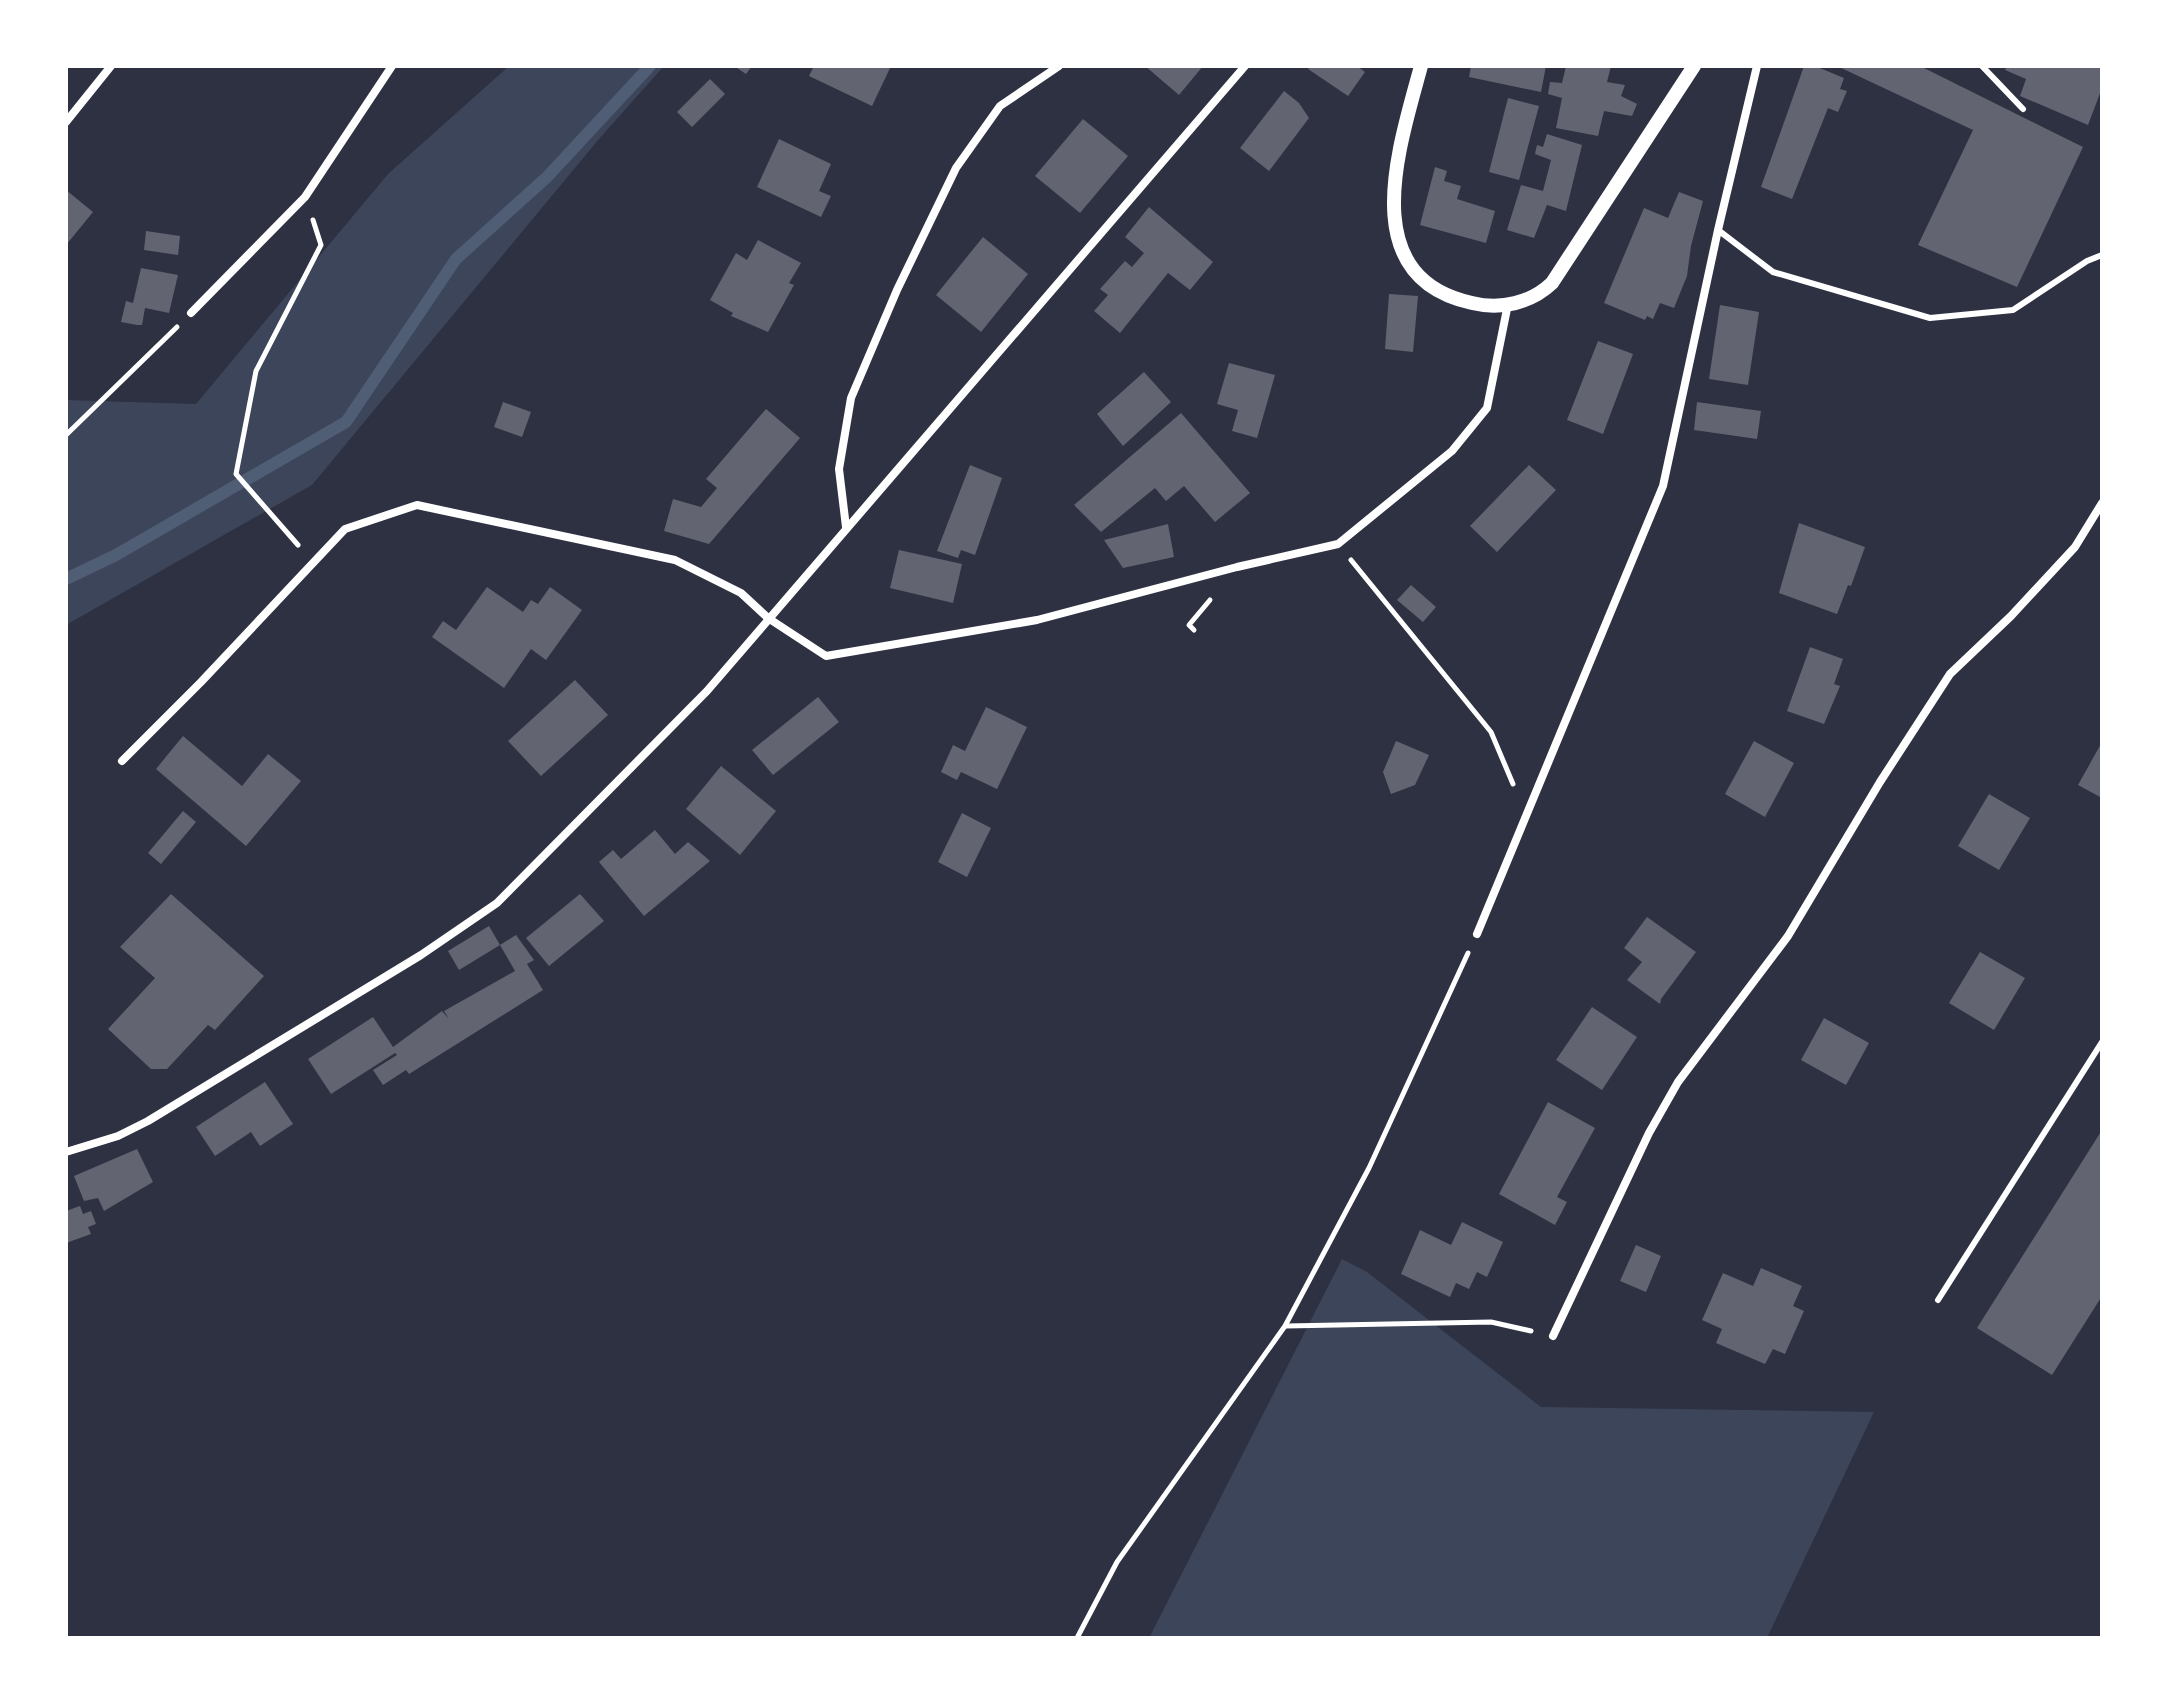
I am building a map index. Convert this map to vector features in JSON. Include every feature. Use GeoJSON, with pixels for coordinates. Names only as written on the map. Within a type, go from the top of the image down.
{"type":"FeatureCollection","features":[{"type":"Feature","properties":{"kind":"street"},"geometry":{"type":"LineString","coordinates":[[66,122],[111,66]]}},
{"type":"Feature","properties":{"kind":"street"},"geometry":{"type":"LineString","coordinates":[[191,313],[305,197],[392,66]]}},
{"type":"Feature","properties":{"kind":"street"},"geometry":{"type":"LineString","coordinates":[[846,527],[839,469],[851,398],[897,290],[956,168],[1000,106],[1059,66]]}},
{"type":"Feature","properties":{"kind":"street"},"geometry":{"type":"LineString","coordinates":[[66,1152],[118,1136],[148,1121],[421,955],[497,903],[707,691],[1245,66]]}},
{"type":"Feature","properties":{"kind":"street"},"geometry":{"type":"LineString","coordinates":[[1421,66],[1408,117],[1394,201],[1394,227],[1399,248],[1410,267],[1440,293],[1482,305],[1529,299],[1552,283],[1694,66]]}},
{"type":"Feature","properties":{"kind":"street"},"geometry":{"type":"LineString","coordinates":[[1477,934],[1663,486],[1757,66]]}},
{"type":"Feature","properties":{"kind":"street"},"geometry":{"type":"LineString","coordinates":[[122,761],[345,529],[417,505],[675,560],[741,593],[768,618],[826,656],[1037,620],[1237,567],[1338,544],[1452,451],[1487,408],[1508,304]]}},
{"type":"Feature","properties":{"kind":"street"},"geometry":{"type":"LineString","coordinates":[[1553,1336],[1643,1146],[1678,1082],[1788,936],[1880,782],[1950,674],[2011,616],[2075,547],[2102,503]]}},
{"type":"Feature","properties":{"kind":"lane"},"geometry":{"type":"LineString","coordinates":[[1982,66],[2023,109]]}},
{"type":"Feature","properties":{"kind":"lane"},"geometry":{"type":"LineString","coordinates":[[1718,230],[1773,272],[1930,318],[2013,310],[2087,261],[2102,255]]}},
{"type":"Feature","properties":{"kind":"lane"},"geometry":{"type":"LineString","coordinates":[[1938,1300],[2102,1042]]}},
{"type":"Feature","properties":{"kind":"path"},"geometry":{"type":"LineString","coordinates":[[305,197],[321,245],[256,371],[236,474],[313,562]]}},
{"type":"Feature","properties":{"kind":"path"},"geometry":{"type":"LineString","coordinates":[[66,435],[191,313]]}},
{"type":"Feature","properties":{"kind":"path"},"geometry":{"type":"LineString","coordinates":[[1338,544],[1491,732],[1526,815]]}},
{"type":"Feature","properties":{"kind":"path"},"geometry":{"type":"LineString","coordinates":[[1194,630],[1189,625],[1216,592]]}},
{"type":"Feature","properties":{"kind":"path"},"geometry":{"type":"LineString","coordinates":[[1077,1638],[1117,1562],[1285,1326],[1369,1168],[1477,934]]}},
{"type":"Feature","properties":{"kind":"path"},"geometry":{"type":"LineString","coordinates":[[1285,1326],[1491,1322],[1553,1336]]}},
{"type":"Feature","properties":{"kind":"shaded area"},"geometry":{"type":"Polygon","coordinates":[[[509,66],[664,66],[599,139],[312,485],[66,625],[66,400],[196,404],[388,174],[509,66]]]}},
{"type":"Feature","properties":{"kind":"shaded area"},"geometry":{"type":"Polygon","coordinates":[[[1342,1259],[1367,1272],[1541,1407],[1874,1412],[1767,1638],[1149,1638],[1342,1259]]]}},
{"type":"Feature","properties":{"kind":"building"},"geometry":{"type":"Polygon","coordinates":[[[734,66],[752,66],[746,74],[734,66]]]}},
{"type":"Feature","properties":{"kind":"building"},"geometry":{"type":"Polygon","coordinates":[[[814,66],[891,66],[872,106],[809,76],[814,66]]]}},
{"type":"Feature","properties":{"kind":"building"},"geometry":{"type":"Polygon","coordinates":[[[1145,66],[1203,66],[1179,95],[1145,66]]]}},
{"type":"Feature","properties":{"kind":"building"},"geometry":{"type":"Polygon","coordinates":[[[1310,66],[1357,66],[1365,72],[1348,96],[1308,69],[1310,66]]]}},
{"type":"Feature","properties":{"kind":"building"},"geometry":{"type":"Polygon","coordinates":[[[1471,66],[1546,66],[1541,92],[1469,77],[1471,66]]]}},
{"type":"Feature","properties":{"kind":"building"},"geometry":{"type":"Polygon","coordinates":[[[1566,66],[1611,66],[1607,82],[1625,85],[1621,96],[1637,104],[1632,116],[1604,111],[1598,136],[1556,128],[1562,98],[1548,94],[1550,82],[1562,83],[1566,66]]]}},
{"type":"Feature","properties":{"kind":"building"},"geometry":{"type":"Polygon","coordinates":[[[1804,66],[1815,66],[1844,78],[1840,89],[1847,91],[1838,112],[1828,108],[1792,199],[1761,187],[1804,66]]]}},
{"type":"Feature","properties":{"kind":"building"},"geometry":{"type":"Polygon","coordinates":[[[1837,66],[1920,66],[2083,147],[2017,287],[1918,245],[1973,130],[1837,66]]]}},
{"type":"Feature","properties":{"kind":"building"},"geometry":{"type":"Polygon","coordinates":[[[2007,66],[2102,66],[2102,88],[2088,125],[2020,96],[2026,79],[2005,70],[2007,66]]]}},
{"type":"Feature","properties":{"kind":"building"},"geometry":{"type":"Polygon","coordinates":[[[710,79],[725,94],[692,127],[677,112],[710,79]]]}},
{"type":"Feature","properties":{"kind":"building"},"geometry":{"type":"Polygon","coordinates":[[[1284,91],[1299,103],[1309,118],[1269,171],[1240,148],[1284,91]]]}},
{"type":"Feature","properties":{"kind":"building"},"geometry":{"type":"Polygon","coordinates":[[[1508,98],[1539,106],[1519,180],[1489,172],[1508,98]]]}},
{"type":"Feature","properties":{"kind":"building"},"geometry":{"type":"Polygon","coordinates":[[[1083,119],[1128,156],[1080,213],[1035,176],[1083,119]]]}},
{"type":"Feature","properties":{"kind":"building"},"geometry":{"type":"Polygon","coordinates":[[[1547,134],[1582,145],[1566,211],[1547,205],[1534,238],[1507,230],[1521,185],[1543,191],[1551,160],[1535,154],[1537,145],[1543,147],[1547,134]]]}},
{"type":"Feature","properties":{"kind":"building"},"geometry":{"type":"Polygon","coordinates":[[[779,139],[831,164],[819,191],[831,196],[821,217],[757,187],[779,139]]]}},
{"type":"Feature","properties":{"kind":"building"},"geometry":{"type":"Polygon","coordinates":[[[1435,167],[1447,171],[1444,181],[1461,186],[1457,199],[1495,211],[1486,243],[1420,225],[1435,167]]]}},
{"type":"Feature","properties":{"kind":"building"},"geometry":{"type":"Polygon","coordinates":[[[66,190],[93,212],[66,245],[66,190]]]}},
{"type":"Feature","properties":{"kind":"building"},"geometry":{"type":"Polygon","coordinates":[[[1679,192],[1703,201],[1687,276],[1674,308],[1660,303],[1653,319],[1647,316],[1645,320],[1604,303],[1644,208],[1668,218],[1679,192]]]}},
{"type":"Feature","properties":{"kind":"building"},"geometry":{"type":"Polygon","coordinates":[[[1149,207],[1213,262],[1190,290],[1168,273],[1120,333],[1094,311],[1108,295],[1100,289],[1125,261],[1132,267],[1144,253],[1125,237],[1149,207]]]}},
{"type":"Feature","properties":{"kind":"building"},"geometry":{"type":"Polygon","coordinates":[[[146,231],[180,236],[178,255],[144,250],[146,231]]]}},
{"type":"Feature","properties":{"kind":"building"},"geometry":{"type":"Polygon","coordinates":[[[983,237],[1028,274],[981,332],[936,295],[983,237]]]}},
{"type":"Feature","properties":{"kind":"building"},"geometry":{"type":"Polygon","coordinates":[[[758,240],[801,263],[789,283],[794,285],[768,332],[731,316],[733,313],[710,300],[736,253],[747,260],[758,240]]]}},
{"type":"Feature","properties":{"kind":"building"},"geometry":{"type":"Polygon","coordinates":[[[141,268],[178,275],[169,313],[145,308],[142,325],[121,322],[126,301],[133,303],[141,268]]]}},
{"type":"Feature","properties":{"kind":"building"},"geometry":{"type":"Polygon","coordinates":[[[1389,294],[1418,296],[1413,352],[1385,349],[1389,294]]]}},
{"type":"Feature","properties":{"kind":"building"},"geometry":{"type":"Polygon","coordinates":[[[1720,305],[1759,312],[1748,385],[1709,379],[1720,305]]]}},
{"type":"Feature","properties":{"kind":"building"},"geometry":{"type":"Polygon","coordinates":[[[1598,341],[1633,354],[1603,434],[1567,420],[1598,341]]]}},
{"type":"Feature","properties":{"kind":"building"},"geometry":{"type":"Polygon","coordinates":[[[1229,363],[1275,375],[1257,438],[1232,431],[1238,410],[1217,404],[1229,363]]]}},
{"type":"Feature","properties":{"kind":"building"},"geometry":{"type":"Polygon","coordinates":[[[1144,372],[1171,402],[1123,446],[1097,414],[1144,372]]]}},
{"type":"Feature","properties":{"kind":"building"},"geometry":{"type":"Polygon","coordinates":[[[503,402],[531,412],[522,437],[494,427],[503,402]]]}},
{"type":"Feature","properties":{"kind":"building"},"geometry":{"type":"Polygon","coordinates":[[[1697,402],[1761,411],[1757,439],[1694,430],[1697,402]]]}},
{"type":"Feature","properties":{"kind":"building"},"geometry":{"type":"Polygon","coordinates":[[[766,409],[800,438],[709,544],[664,531],[673,499],[701,507],[717,488],[706,479],[766,409]]]}},
{"type":"Feature","properties":{"kind":"building"},"geometry":{"type":"Polygon","coordinates":[[[1181,413],[1250,493],[1215,522],[1184,486],[1166,501],[1155,488],[1101,532],[1074,505],[1181,413]]]}},
{"type":"Feature","properties":{"kind":"building"},"geometry":{"type":"Polygon","coordinates":[[[970,465],[1002,478],[975,555],[961,550],[958,558],[937,551],[970,465]]]}},
{"type":"Feature","properties":{"kind":"building"},"geometry":{"type":"Polygon","coordinates":[[[1529,465],[1556,490],[1497,552],[1470,526],[1529,465]]]}},
{"type":"Feature","properties":{"kind":"building"},"geometry":{"type":"Polygon","coordinates":[[[1799,523],[1865,547],[1837,614],[1779,593],[1799,523]]]}},
{"type":"Feature","properties":{"kind":"building"},"geometry":{"type":"Polygon","coordinates":[[[1168,524],[1174,557],[1123,568],[1104,540],[1168,524]]]}},
{"type":"Feature","properties":{"kind":"building"},"geometry":{"type":"Polygon","coordinates":[[[899,550],[962,564],[953,603],[890,588],[899,550]]]}},
{"type":"Feature","properties":{"kind":"building"},"geometry":{"type":"Polygon","coordinates":[[[1411,585],[1436,607],[1423,622],[1397,600],[1411,585]]]}},
{"type":"Feature","properties":{"kind":"building"},"geometry":{"type":"Polygon","coordinates":[[[487,587],[523,612],[531,600],[538,604],[550,587],[582,610],[546,660],[531,649],[504,688],[432,637],[443,621],[456,630],[487,587]]]}},
{"type":"Feature","properties":{"kind":"building"},"geometry":{"type":"Polygon","coordinates":[[[1810,647],[1843,659],[1834,684],[1840,686],[1824,724],[1787,711],[1810,647]]]}},
{"type":"Feature","properties":{"kind":"building"},"geometry":{"type":"Polygon","coordinates":[[[575,680],[608,715],[541,776],[508,741],[575,680]]]}},
{"type":"Feature","properties":{"kind":"building"},"geometry":{"type":"Polygon","coordinates":[[[818,697],[839,722],[773,775],[752,750],[818,697]]]}},
{"type":"Feature","properties":{"kind":"building"},"geometry":{"type":"Polygon","coordinates":[[[986,707],[1027,727],[997,789],[961,772],[957,780],[941,772],[953,745],[965,751],[986,707]]]}},
{"type":"Feature","properties":{"kind":"building"},"geometry":{"type":"Polygon","coordinates":[[[183,736],[242,786],[268,754],[301,781],[246,846],[156,769],[183,736]]]}},
{"type":"Feature","properties":{"kind":"building"},"geometry":{"type":"Polygon","coordinates":[[[1396,741],[1429,755],[1415,785],[1391,794],[1383,772],[1396,741]]]}},
{"type":"Feature","properties":{"kind":"building"},"geometry":{"type":"Polygon","coordinates":[[[1754,741],[1794,763],[1765,817],[1725,794],[1754,741]]]}},
{"type":"Feature","properties":{"kind":"building"},"geometry":{"type":"Polygon","coordinates":[[[2102,742],[2102,798],[2078,785],[2102,742]]]}},
{"type":"Feature","properties":{"kind":"building"},"geometry":{"type":"Polygon","coordinates":[[[721,766],[776,811],[740,855],[686,809],[721,766]]]}},
{"type":"Feature","properties":{"kind":"building"},"geometry":{"type":"Polygon","coordinates":[[[1989,794],[2030,818],[1999,870],[1958,846],[1989,794]]]}},
{"type":"Feature","properties":{"kind":"building"},"geometry":{"type":"Polygon","coordinates":[[[183,811],[196,822],[161,864],[148,853],[183,811]]]}},
{"type":"Feature","properties":{"kind":"building"},"geometry":{"type":"Polygon","coordinates":[[[962,813],[991,828],[967,877],[938,862],[962,813]]]}},
{"type":"Feature","properties":{"kind":"building"},"geometry":{"type":"Polygon","coordinates":[[[655,830],[675,854],[688,842],[710,861],[644,916],[599,862],[613,850],[621,859],[655,830]]]}},
{"type":"Feature","properties":{"kind":"building"},"geometry":{"type":"Polygon","coordinates":[[[171,894],[264,976],[215,1030],[208,1025],[167,1069],[151,1069],[108,1029],[155,978],[120,947],[171,894]]]}},
{"type":"Feature","properties":{"kind":"building"},"geometry":{"type":"Polygon","coordinates":[[[580,894],[604,921],[549,966],[526,938],[580,894]]]}},
{"type":"Feature","properties":{"kind":"building"},"geometry":{"type":"Polygon","coordinates":[[[1647,917],[1696,952],[1660,1004],[1627,980],[1642,962],[1624,948],[1647,917]]]}},
{"type":"Feature","properties":{"kind":"building"},"geometry":{"type":"Polygon","coordinates":[[[489,926],[500,945],[459,970],[448,951],[489,926]]]}},
{"type":"Feature","properties":{"kind":"building"},"geometry":{"type":"Polygon","coordinates":[[[516,935],[534,960],[527,964],[543,990],[409,1074],[406,1070],[383,1085],[373,1070],[397,1055],[395,1053],[331,1094],[308,1059],[373,1017],[393,1047],[442,1011],[449,1019],[444,1011],[515,971],[500,945],[516,935]]]}},
{"type":"Feature","properties":{"kind":"building"},"geometry":{"type":"Polygon","coordinates":[[[1980,952],[2025,978],[1994,1030],[1949,1003],[1980,952]]]}},
{"type":"Feature","properties":{"kind":"building"},"geometry":{"type":"Polygon","coordinates":[[[1592,1007],[1637,1037],[1602,1090],[1556,1060],[1592,1007]]]}},
{"type":"Feature","properties":{"kind":"building"},"geometry":{"type":"Polygon","coordinates":[[[1824,1018],[1869,1043],[1846,1085],[1801,1060],[1824,1018]]]}},
{"type":"Feature","properties":{"kind":"building"},"geometry":{"type":"Polygon","coordinates":[[[265,1082],[293,1124],[260,1146],[251,1132],[215,1156],[196,1127],[265,1082]]]}},
{"type":"Feature","properties":{"kind":"building"},"geometry":{"type":"Polygon","coordinates":[[[1548,1102],[1595,1128],[1557,1197],[1567,1202],[1555,1225],[1499,1194],[1548,1102]]]}},
{"type":"Feature","properties":{"kind":"building"},"geometry":{"type":"Polygon","coordinates":[[[2102,1130],[2102,1296],[2052,1375],[1977,1328],[2102,1130]]]}},
{"type":"Feature","properties":{"kind":"building"},"geometry":{"type":"Polygon","coordinates":[[[137,1149],[153,1182],[104,1211],[98,1198],[84,1201],[74,1176],[137,1149]]]}},
{"type":"Feature","properties":{"kind":"building"},"geometry":{"type":"Polygon","coordinates":[[[80,1206],[83,1214],[91,1211],[96,1224],[88,1227],[91,1234],[66,1243],[66,1211],[80,1206]]]}},
{"type":"Feature","properties":{"kind":"building"},"geometry":{"type":"Polygon","coordinates":[[[1462,1222],[1503,1242],[1487,1277],[1477,1272],[1469,1289],[1456,1283],[1450,1297],[1401,1274],[1420,1230],[1451,1245],[1462,1222]]]}},
{"type":"Feature","properties":{"kind":"building"},"geometry":{"type":"Polygon","coordinates":[[[1636,1245],[1661,1256],[1646,1292],[1620,1281],[1636,1245]]]}},
{"type":"Feature","properties":{"kind":"building"},"geometry":{"type":"Polygon","coordinates":[[[1761,1268],[1802,1286],[1793,1306],[1804,1311],[1785,1354],[1773,1349],[1765,1364],[1716,1343],[1722,1329],[1702,1320],[1723,1273],[1753,1286],[1761,1268]]]}},
{"type":"Feature","properties":{"kind":"waterway"},"geometry":{"type":"LineString","coordinates":[[66,579],[116,555],[346,422],[456,259],[547,177],[650,66]]}}]}
